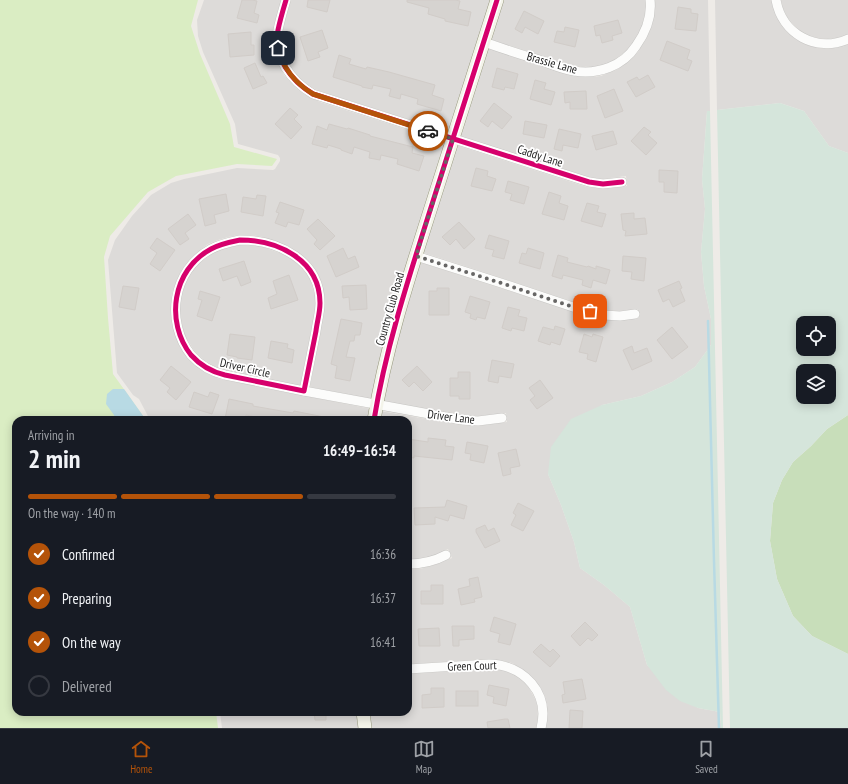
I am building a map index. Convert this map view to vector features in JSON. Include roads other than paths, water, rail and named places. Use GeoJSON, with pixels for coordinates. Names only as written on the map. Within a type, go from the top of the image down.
{"type":"FeatureCollection","features":[{"type":"Feature","properties":{"kind":"street","name":"Caddy Lane"},"geometry":{"type":"LineString","coordinates":[[286,0],[278,30],[278,48],[283,64],[293,78],[306,90],[321,97],[588,182],[603,184],[622,182]]}},
{"type":"Feature","properties":{"kind":"street","name":"Country Club Road"},"geometry":{"type":"LineString","coordinates":[[375,416],[386,359],[395,324],[497,0]]}},
{"type":"Feature","properties":{"kind":"street","name":"Brassie Lane"},"geometry":{"type":"LineString","coordinates":[[484,42],[574,71],[599,71],[615,65],[634,49],[648,24],[650,0]]}},
{"type":"Feature","properties":{"kind":"street"},"geometry":{"type":"LineString","coordinates":[[776,0],[784,20],[791,29],[808,41],[828,44],[848,39]]}},
{"type":"Feature","properties":{"kind":"street","name":"Driver Circle"},"geometry":{"type":"LineString","coordinates":[[304,391],[320,303],[315,280],[307,267],[290,252],[261,242],[250,240],[230,242],[215,247],[202,254],[183,276],[176,294],[175,304],[176,323],[184,344],[192,355],[207,368],[219,374],[304,391],[377,405]]}},
{"type":"Feature","properties":{"kind":"street"},"geometry":{"type":"LineString","coordinates":[[416,256],[576,308],[604,315],[620,316],[634,314]]}},
{"type":"Feature","properties":{"kind":"street","name":"Driver Lane"},"geometry":{"type":"LineString","coordinates":[[377,405],[462,420],[478,421],[502,418]]}},
{"type":"Feature","properties":{"kind":"street"},"geometry":{"type":"LineString","coordinates":[[412,564],[437,560],[446,555]]}},
{"type":"Feature","properties":{"kind":"street","name":"Green Court"},"geometry":{"type":"LineString","coordinates":[[412,669],[489,664],[496,664],[510,668],[522,675],[536,690],[543,711],[541,728]]}},
{"type":"Feature","properties":{"kind":"street"},"geometry":{"type":"LineString","coordinates":[[364,716],[365,728]]}},
{"type":"Feature","properties":{"kind":"water"},"geometry":{"type":"Polygon","coordinates":[[[113,389],[124,389],[143,416],[114,416],[106,404],[107,394],[113,389]]]}},
{"type":"Feature","properties":{"kind":"waterway"},"geometry":{"type":"LineString","coordinates":[[708,321],[719,728]]}}]}
